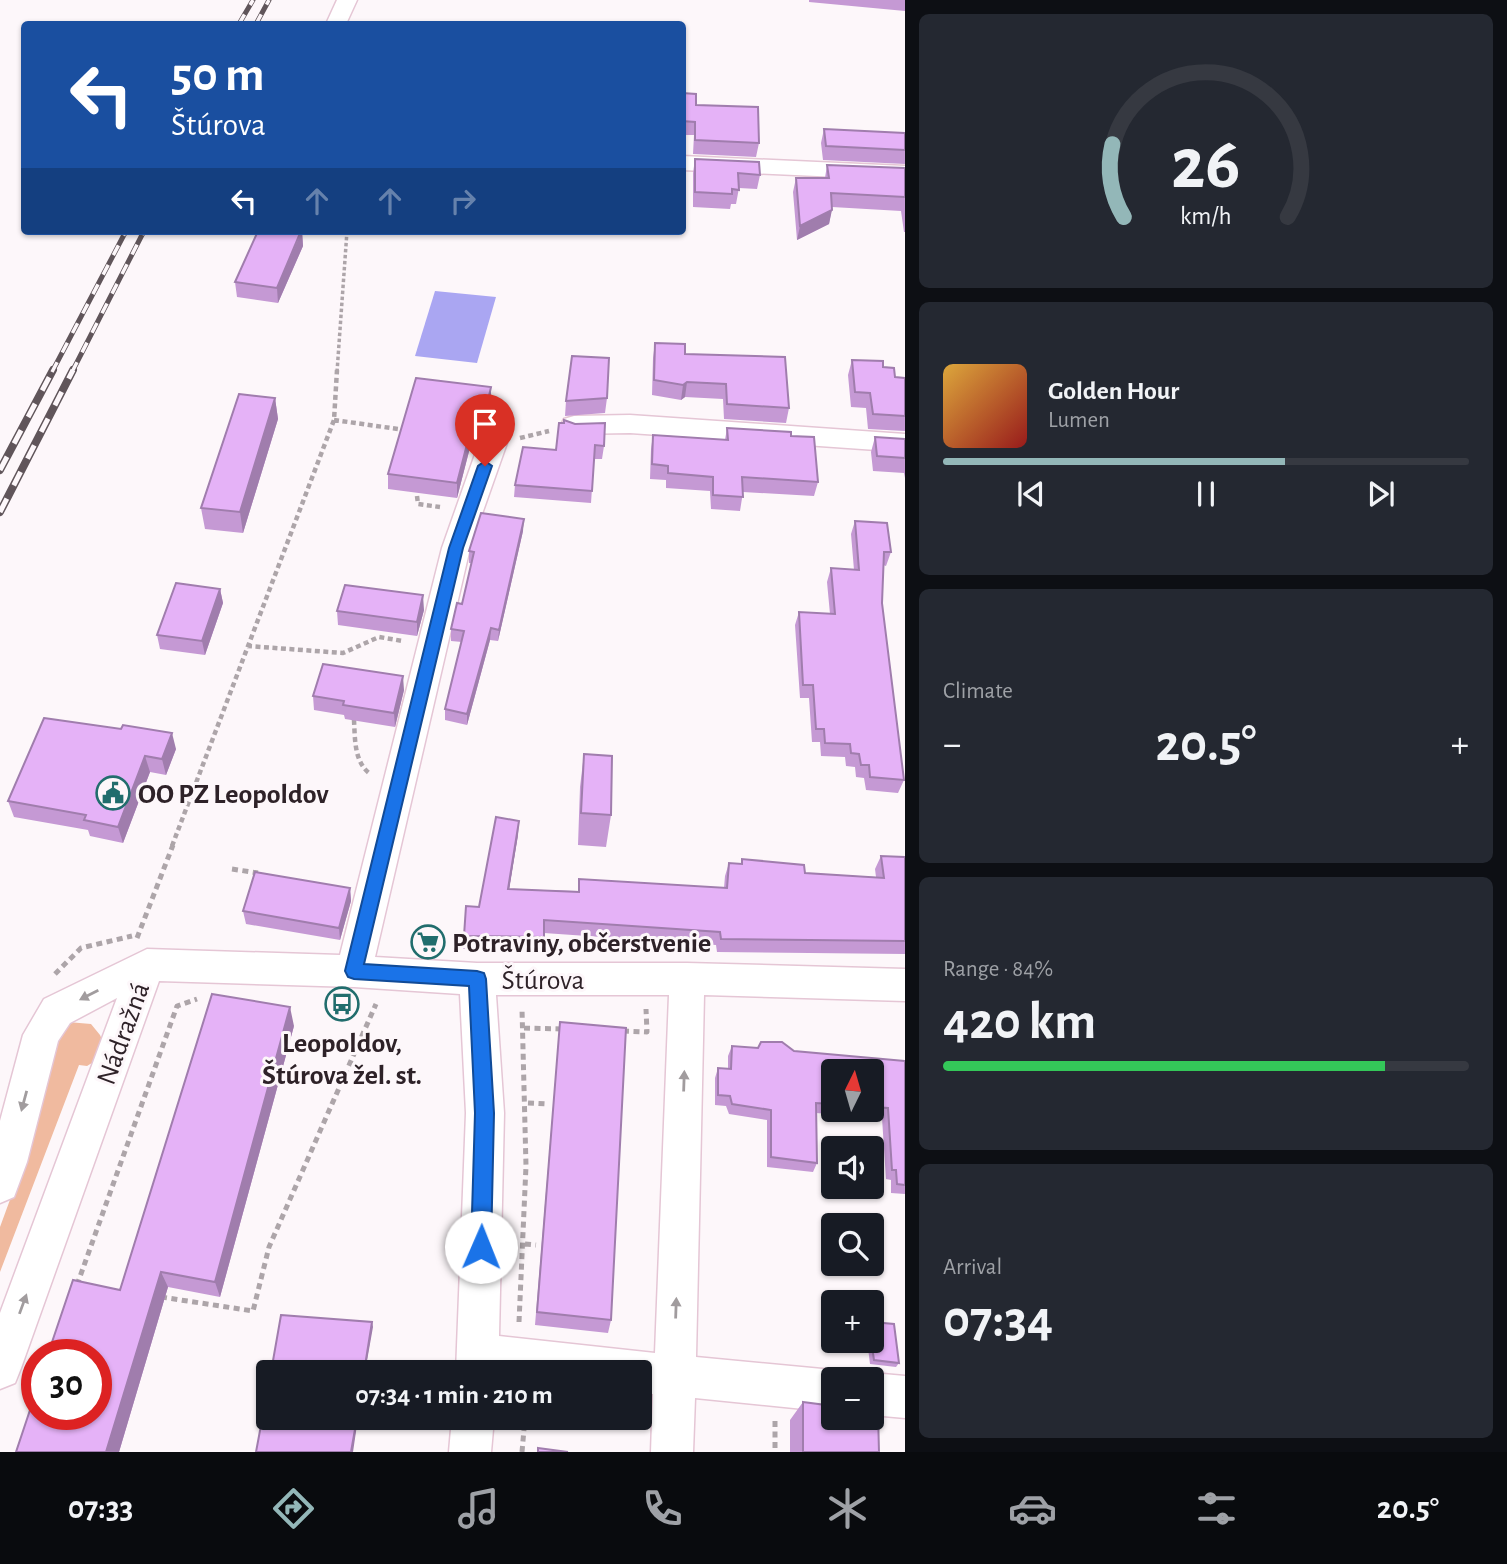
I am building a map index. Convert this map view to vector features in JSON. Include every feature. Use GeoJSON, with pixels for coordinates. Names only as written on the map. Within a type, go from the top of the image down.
{"type":"FeatureCollection","features":[{"type":"Feature","properties":{"kind":"street"},"geometry":{"type":"LineString","coordinates":[[337,21],[347,0]]}},
{"type":"Feature","properties":{"kind":"street"},"geometry":{"type":"LineString","coordinates":[[686,163],[905,173]]}},
{"type":"Feature","properties":{"kind":"street"},"geometry":{"type":"LineString","coordinates":[[574,425],[630,424],[905,443]]}},
{"type":"Feature","properties":{"kind":"street"},"geometry":{"type":"LineString","coordinates":[[361,985],[398,787],[456,548],[493,443]]}},
{"type":"Feature","properties":{"kind":"street","name":"Štúrova"},"geometry":{"type":"LineString","coordinates":[[147,965],[361,985],[478,990],[687,979],[905,985]]}},
{"type":"Feature","properties":{"kind":"street","name":"Nádražná"},"geometry":{"type":"LineString","coordinates":[[0,1184],[41,1035],[57,1011],[147,965]]}},
{"type":"Feature","properties":{"kind":"street","name":"Nádražná"},"geometry":{"type":"LineString","coordinates":[[0,1368],[147,965]]}},
{"type":"Feature","properties":{"kind":"street"},"geometry":{"type":"LineString","coordinates":[[650,1360],[687,979]]}},
{"type":"Feature","properties":{"kind":"street"},"geometry":{"type":"LineString","coordinates":[[478,990],[485,1113],[491,1360]]}},
{"type":"Feature","properties":{"kind":"street"},"geometry":{"type":"LineString","coordinates":[[652,1374],[821,1390]]}},
{"type":"Feature","properties":{"kind":"street"},"geometry":{"type":"LineString","coordinates":[[652,1384],[672,1452]]}},
{"type":"Feature","properties":{"kind":"street"},"geometry":{"type":"LineString","coordinates":[[884,1395],[905,1397]]}},
{"type":"Feature","properties":{"kind":"street"},"geometry":{"type":"LineString","coordinates":[[470,1452],[472,1430]]}},
{"type":"Feature","properties":{"kind":"path"},"geometry":{"type":"LineString","coordinates":[[147,965],[136,935],[334,420],[347,235]]}},
{"type":"Feature","properties":{"kind":"path"},"geometry":{"type":"LineString","coordinates":[[334,420],[414,432]]}},
{"type":"Feature","properties":{"kind":"path"},"geometry":{"type":"LineString","coordinates":[[493,443],[574,425]]}},
{"type":"Feature","properties":{"kind":"path"},"geometry":{"type":"LineString","coordinates":[[379,637],[381,631]]}},
{"type":"Feature","properties":{"kind":"path"},"geometry":{"type":"LineString","coordinates":[[247,646],[342,653],[379,637],[433,645]]}},
{"type":"Feature","properties":{"kind":"path"},"geometry":{"type":"LineString","coordinates":[[354,720],[355,748],[365,771],[398,787]]}},
{"type":"Feature","properties":{"kind":"path"},"geometry":{"type":"LineString","coordinates":[[232,869],[269,875]]}},
{"type":"Feature","properties":{"kind":"path"},"geometry":{"type":"LineString","coordinates":[[158,1296],[253,1311],[269,1247],[380,995],[361,985]]}},
{"type":"Feature","properties":{"kind":"path"},"geometry":{"type":"LineString","coordinates":[[478,990],[522,1004],[528,1103],[525,1244],[491,1360]]}},
{"type":"Feature","properties":{"kind":"path"},"geometry":{"type":"LineString","coordinates":[[91,1286],[77,1284],[177,1006],[204,997]]}},
{"type":"Feature","properties":{"kind":"path"},"geometry":{"type":"LineString","coordinates":[[528,1103],[547,1104]]}},
{"type":"Feature","properties":{"kind":"path"},"geometry":{"type":"LineString","coordinates":[[525,1244],[536,1245]]}},
{"type":"Feature","properties":{"kind":"path"},"geometry":{"type":"LineString","coordinates":[[522,1452],[524,1430]]}},
{"type":"Feature","properties":{"kind":"shaded area"},"geometry":{"type":"Polygon","coordinates":[[[435,291],[496,297],[477,363],[415,356],[435,291]]]}},
{"type":"Feature","properties":{"kind":"shaded area"},"geometry":{"type":"Polygon","coordinates":[[[68,1022],[91,1024],[100,1035],[108,1053],[87,1066],[79,1065],[0,1272],[0,1227],[22,1167],[41,1068],[68,1022]]]}},
{"type":"Feature","properties":{"kind":"building"},"geometry":{"type":"Polygon","coordinates":[[[686,93],[696,94],[696,105],[758,107],[759,143],[695,140],[695,122],[686,121],[686,93]]]}},
{"type":"Feature","properties":{"kind":"building"},"geometry":{"type":"Polygon","coordinates":[[[824,129],[905,133],[905,150],[826,146],[824,129]]]}},
{"type":"Feature","properties":{"kind":"building"},"geometry":{"type":"Polygon","coordinates":[[[695,159],[759,162],[760,175],[738,173],[739,190],[732,189],[732,194],[695,192],[695,159]]]}},
{"type":"Feature","properties":{"kind":"building"},"geometry":{"type":"Polygon","coordinates":[[[827,165],[905,168],[905,197],[831,193],[832,210],[800,226],[796,178],[829,178],[827,165]]]}},
{"type":"Feature","properties":{"kind":"building"},"geometry":{"type":"Polygon","coordinates":[[[256,235],[299,235],[277,288],[235,282],[256,235]]]}},
{"type":"Feature","properties":{"kind":"building"},"geometry":{"type":"Polygon","coordinates":[[[655,343],[685,344],[685,354],[785,357],[789,408],[727,404],[726,384],[687,382],[683,385],[654,380],[655,343]]]}},
{"type":"Feature","properties":{"kind":"building"},"geometry":{"type":"Polygon","coordinates":[[[572,356],[609,358],[607,398],[566,401],[572,356]]]}},
{"type":"Feature","properties":{"kind":"building"},"geometry":{"type":"Polygon","coordinates":[[[852,360],[883,361],[883,367],[894,368],[895,377],[905,378],[905,416],[873,414],[870,393],[855,392],[852,360]]]}},
{"type":"Feature","properties":{"kind":"building"},"geometry":{"type":"Polygon","coordinates":[[[416,378],[491,387],[484,418],[474,417],[457,483],[388,474],[416,378]]]}},
{"type":"Feature","properties":{"kind":"building"},"geometry":{"type":"Polygon","coordinates":[[[239,394],[275,398],[240,512],[201,508],[239,394]]]}},
{"type":"Feature","properties":{"kind":"building"},"geometry":{"type":"Polygon","coordinates":[[[564,420],[575,424],[605,423],[604,446],[595,445],[592,491],[515,485],[523,447],[556,450],[559,423],[564,423],[564,420]]]}},
{"type":"Feature","properties":{"kind":"building"},"geometry":{"type":"Polygon","coordinates":[[[727,428],[791,432],[791,436],[814,437],[818,482],[742,477],[743,497],[713,495],[713,477],[668,473],[668,466],[652,464],[653,435],[728,440],[727,428]]]}},
{"type":"Feature","properties":{"kind":"building"},"geometry":{"type":"Polygon","coordinates":[[[875,437],[905,439],[905,458],[877,456],[875,437]]]}},
{"type":"Feature","properties":{"kind":"building"},"geometry":{"type":"Polygon","coordinates":[[[481,513],[524,519],[499,630],[491,628],[467,714],[445,709],[464,631],[451,629],[457,603],[462,604],[474,552],[469,551],[481,513]]]}},
{"type":"Feature","properties":{"kind":"building"},"geometry":{"type":"Polygon","coordinates":[[[855,521],[887,523],[891,552],[884,552],[882,603],[904,780],[870,777],[869,765],[861,765],[859,754],[851,753],[850,744],[825,743],[824,729],[816,729],[813,685],[803,685],[799,612],[835,614],[831,568],[859,570],[855,521]]]}},
{"type":"Feature","properties":{"kind":"building"},"geometry":{"type":"Polygon","coordinates":[[[176,583],[220,589],[202,641],[157,635],[176,583]]]}},
{"type":"Feature","properties":{"kind":"building"},"geometry":{"type":"Polygon","coordinates":[[[345,585],[423,595],[417,622],[337,611],[345,585]]]}},
{"type":"Feature","properties":{"kind":"building"},"geometry":{"type":"Polygon","coordinates":[[[323,664],[403,676],[394,713],[343,705],[344,701],[313,696],[323,664]]]}},
{"type":"Feature","properties":{"kind":"building"},"geometry":{"type":"Polygon","coordinates":[[[44,718],[121,729],[123,725],[172,733],[162,759],[145,756],[118,827],[84,820],[86,815],[8,801],[44,718]]]}},
{"type":"Feature","properties":{"kind":"building"},"geometry":{"type":"Polygon","coordinates":[[[584,754],[612,756],[611,815],[581,813],[584,754]]]}},
{"type":"Feature","properties":{"kind":"building"},"geometry":{"type":"Polygon","coordinates":[[[496,817],[519,821],[508,889],[579,892],[579,879],[727,888],[729,863],[742,864],[742,859],[804,865],[805,873],[884,878],[881,856],[905,857],[905,941],[721,939],[720,932],[544,920],[544,937],[464,936],[466,906],[479,907],[496,817]]]}},
{"type":"Feature","properties":{"kind":"building"},"geometry":{"type":"Polygon","coordinates":[[[255,872],[350,888],[339,928],[243,911],[255,872]]]}},
{"type":"Feature","properties":{"kind":"building"},"geometry":{"type":"Polygon","coordinates":[[[212,994],[290,1007],[215,1282],[161,1272],[106,1452],[16,1452],[23,1430],[112,1430],[112,1339],[53,1339],[73,1280],[120,1290],[212,994]]]}},
{"type":"Feature","properties":{"kind":"building"},"geometry":{"type":"Polygon","coordinates":[[[560,1022],[626,1028],[611,1320],[537,1312],[560,1022]]]}},
{"type":"Feature","properties":{"kind":"building"},"geometry":{"type":"Polygon","coordinates":[[[761,1042],[782,1042],[794,1051],[883,1059],[821,1059],[821,1103],[816,1103],[817,1163],[771,1157],[771,1110],[732,1104],[730,1096],[718,1095],[718,1068],[731,1069],[732,1046],[758,1048],[761,1042]]]}},
{"type":"Feature","properties":{"kind":"building"},"geometry":{"type":"Polygon","coordinates":[[[884,1059],[905,1061],[905,1185],[897,1184],[896,1170],[892,1170],[888,1108],[884,1108],[884,1059]]]}},
{"type":"Feature","properties":{"kind":"building"},"geometry":{"type":"Polygon","coordinates":[[[281,1315],[372,1322],[366,1360],[273,1360],[281,1315]]]}},
{"type":"Feature","properties":{"kind":"building"},"geometry":{"type":"Polygon","coordinates":[[[884,1323],[894,1324],[899,1363],[874,1360],[873,1353],[884,1353],[884,1323]]]}},
{"type":"Feature","properties":{"kind":"building"},"geometry":{"type":"Polygon","coordinates":[[[803,1402],[821,1404],[821,1430],[878,1430],[879,1452],[803,1452],[803,1402]]]}},
{"type":"Feature","properties":{"kind":"building"},"geometry":{"type":"Polygon","coordinates":[[[260,1430],[355,1430],[351,1452],[256,1452],[260,1430]]]}},
{"type":"Feature","properties":{"kind":"building"},"geometry":{"type":"Polygon","coordinates":[[[538,1448],[568,1452],[538,1452],[538,1448]]]}},
{"type":"Feature","properties":{"kind":"railway"},"geometry":{"type":"LineString","coordinates":[[241,21],[253,0]]}},
{"type":"Feature","properties":{"kind":"railway"},"geometry":{"type":"LineString","coordinates":[[258,21],[269,0]]}},
{"type":"Feature","properties":{"kind":"railway"},"geometry":{"type":"LineString","coordinates":[[52,372],[124,235]]}},
{"type":"Feature","properties":{"kind":"railway"},"geometry":{"type":"LineString","coordinates":[[72,372],[142,235]]}},
{"type":"Feature","properties":{"kind":"railway"},"geometry":{"type":"LineString","coordinates":[[0,470],[53,370]]}},
{"type":"Feature","properties":{"kind":"railway"},"geometry":{"type":"LineString","coordinates":[[0,512],[73,370]]}},
{"type":"Feature","properties":{"kind":"place","name":"OO PZ Leopoldov"},"geometry":{"type":"Point","coordinates":[113,793]}},
{"type":"Feature","properties":{"kind":"place","name":"Potraviny, občerstvenie"},"geometry":{"type":"Point","coordinates":[428,942]}},
{"type":"Feature","properties":{"kind":"place","name":"Leopoldov, Štúrova žel. st."},"geometry":{"type":"Point","coordinates":[342,1004]}},
{"type":"Feature","properties":{"kind":"route"},"geometry":{"type":"LineString","coordinates":[[481,1247],[485,1113],[477,979],[354,971],[456,548],[485,466]]}}]}
